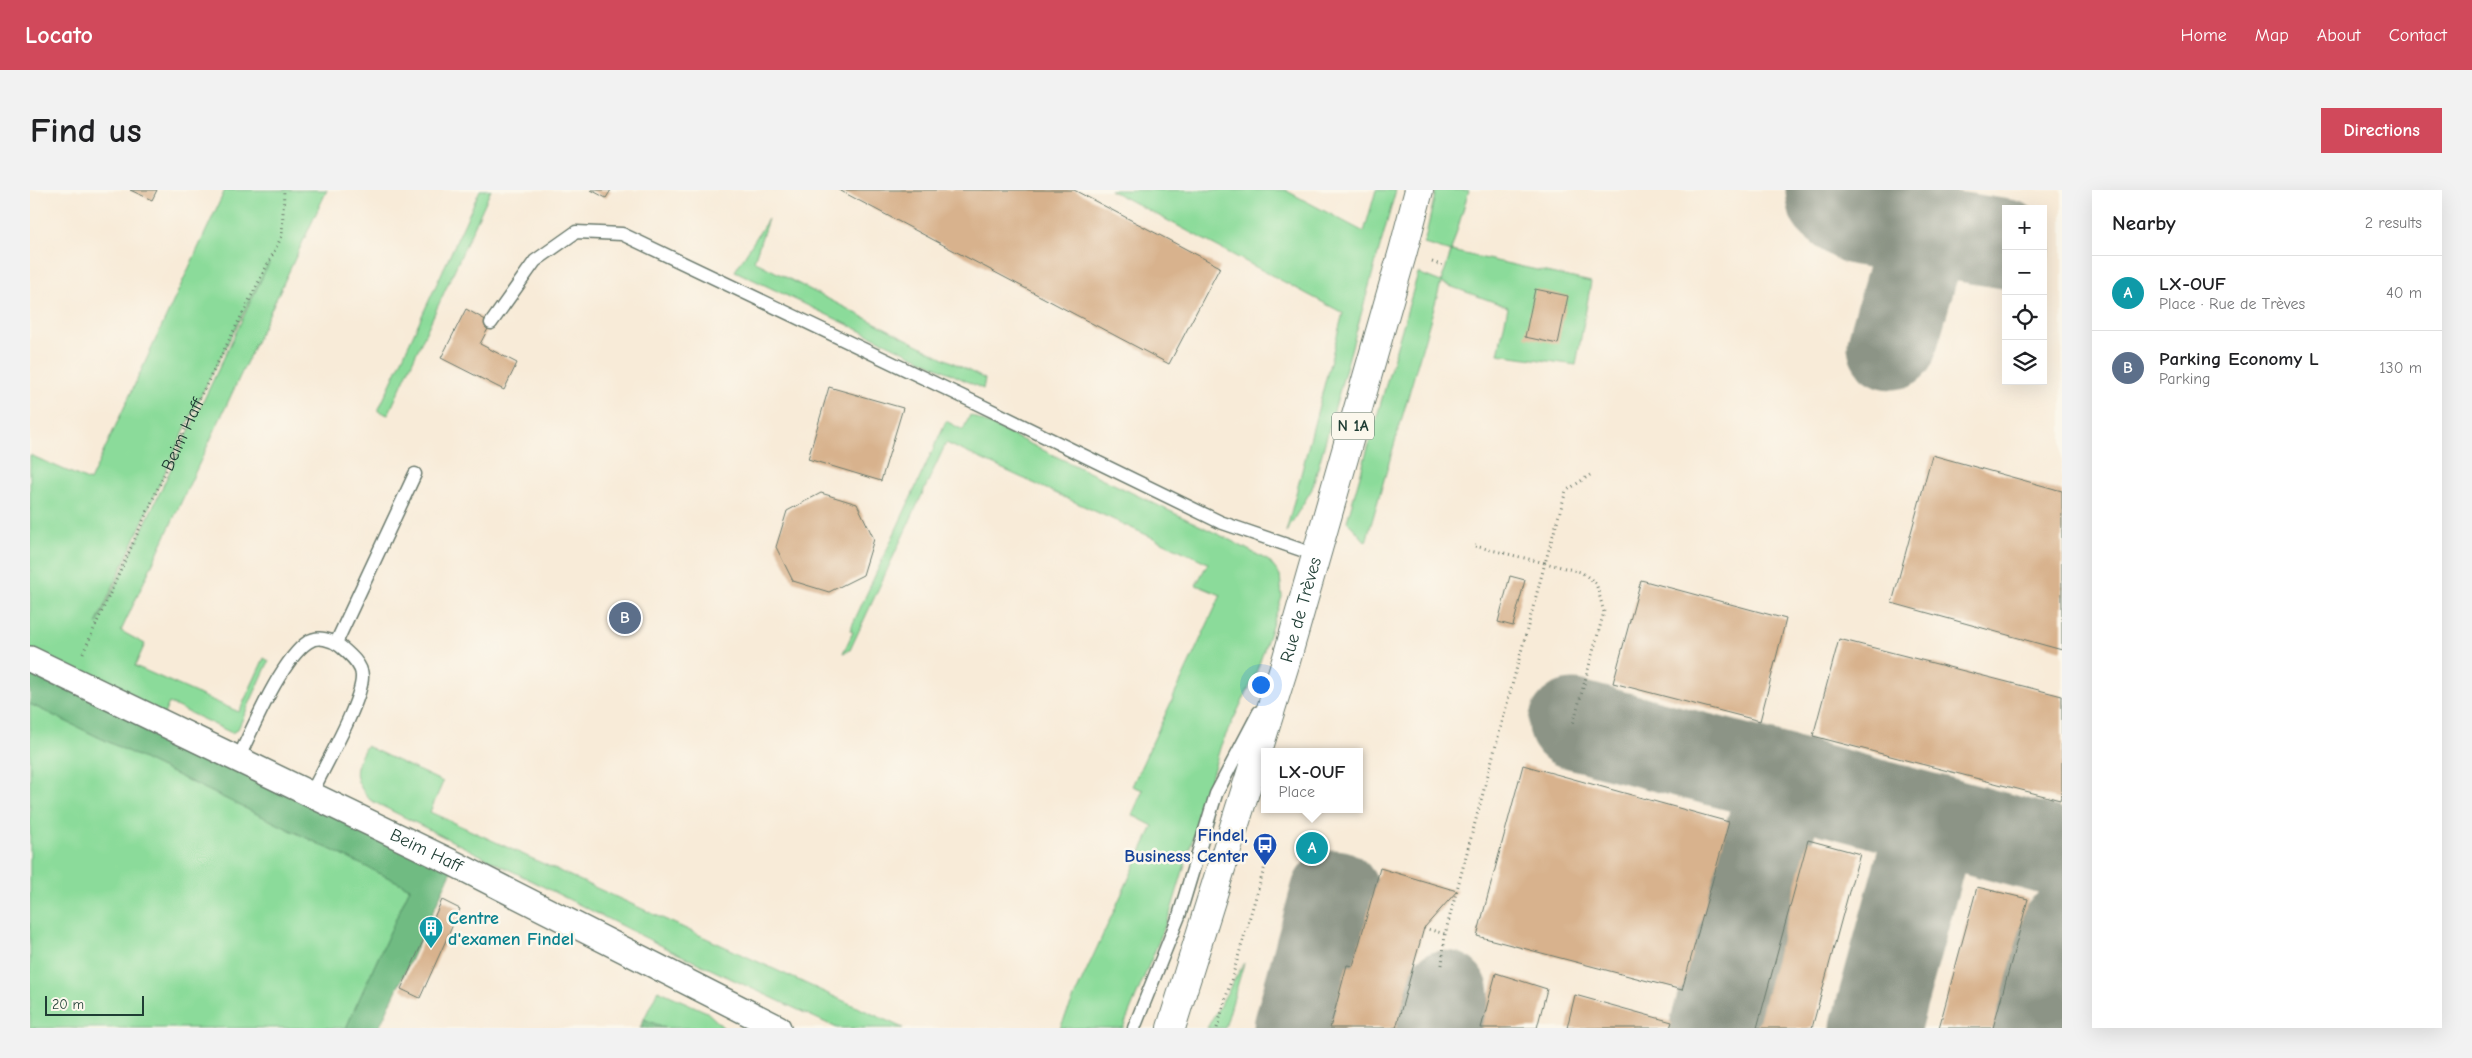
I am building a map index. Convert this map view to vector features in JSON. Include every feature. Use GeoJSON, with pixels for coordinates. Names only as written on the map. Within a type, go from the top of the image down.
{"type":"FeatureCollection","features":[{"type":"Feature","properties":{"kind":"main road","name":"Rue de Trèves"},"geometry":{"type":"LineString","coordinates":[[1171,1028],[1286,661],[1419,190]]}},
{"type":"Feature","properties":{"kind":"street","name":"Beim Haff"},"geometry":{"type":"LineString","coordinates":[[30,658],[455,864],[778,1028]]}},
{"type":"Feature","properties":{"kind":"lane"},"geometry":{"type":"LineString","coordinates":[[492,323],[535,261],[576,232],[622,234],[1220,522],[1316,555]]}},
{"type":"Feature","properties":{"kind":"lane"},"geometry":{"type":"LineString","coordinates":[[336,643],[415,474]]}},
{"type":"Feature","properties":{"kind":"lane"},"geometry":{"type":"LineString","coordinates":[[238,759],[273,690],[293,656],[309,641],[321,638],[336,643],[353,658],[362,674],[360,693],[312,794]]}},
{"type":"Feature","properties":{"kind":"lane"},"geometry":{"type":"LineString","coordinates":[[1134,1028],[1179,916],[1216,794],[1286,661]]}},
{"type":"Feature","properties":{"kind":"path","name":"Beim Haff"},"geometry":{"type":"LineString","coordinates":[[71,678],[193,411],[282,236],[284,190]]}},
{"type":"Feature","properties":{"kind":"path"},"geometry":{"type":"LineString","coordinates":[[1442,965],[1445,934],[1566,491],[1590,474]]}},
{"type":"Feature","properties":{"kind":"path"},"geometry":{"type":"LineString","coordinates":[[1475,546],[1581,572],[1596,583],[1604,612],[1573,724]]}},
{"type":"Feature","properties":{"kind":"path"},"geometry":{"type":"LineString","coordinates":[[1217,1028],[1265,866]]}},
{"type":"Feature","properties":{"kind":"path"},"geometry":{"type":"LineString","coordinates":[[1424,928],[1445,934]]}},
{"type":"Feature","properties":{"kind":"green space"},"geometry":{"type":"Polygon","coordinates":[[[225,190],[327,190],[121,631],[145,644],[135,666],[239,712],[264,658],[269,661],[238,729],[232,733],[169,703],[161,721],[30,659],[30,455],[90,481],[225,190]],[[269,263],[193,411],[97,624],[269,263]]]}},
{"type":"Feature","properties":{"kind":"green space"},"geometry":{"type":"Polygon","coordinates":[[[480,190],[491,190],[388,415],[378,411],[480,190]]]}},
{"type":"Feature","properties":{"kind":"green space"},"geometry":{"type":"Polygon","coordinates":[[[1110,190],[1285,190],[1364,232],[1376,190],[1396,190],[1312,489],[1286,532],[1343,313],[1110,190]]]}},
{"type":"Feature","properties":{"kind":"green space"},"geometry":{"type":"Polygon","coordinates":[[[1436,190],[1469,190],[1451,251],[1591,282],[1576,365],[1498,354],[1508,307],[1441,283],[1366,542],[1347,521],[1418,273],[1441,282],[1451,252],[1424,244],[1436,190]]]}},
{"type":"Feature","properties":{"kind":"green space"},"geometry":{"type":"Polygon","coordinates":[[[768,219],[754,261],[985,379],[983,389],[735,271],[768,219]]]}},
{"type":"Feature","properties":{"kind":"green space"},"geometry":{"type":"Polygon","coordinates":[[[970,415],[1228,539],[1269,561],[1280,575],[1282,597],[1256,673],[1221,745],[1170,914],[1123,1028],[1060,1028],[1153,826],[1132,815],[1143,790],[1132,786],[1221,595],[1196,585],[1208,563],[946,443],[850,650],[843,653],[853,632],[850,630],[946,421],[963,430],[970,415]]]}},
{"type":"Feature","properties":{"kind":"green space"},"geometry":{"type":"Polygon","coordinates":[[[30,659],[455,864],[379,1028],[346,1028],[410,888],[30,704],[30,659]]]}},
{"type":"Feature","properties":{"kind":"green space"},"geometry":{"type":"Polygon","coordinates":[[[30,704],[410,888],[346,1028],[30,1028],[30,704]]]}},
{"type":"Feature","properties":{"kind":"green space"},"geometry":{"type":"Polygon","coordinates":[[[366,746],[443,782],[430,812],[903,1028],[837,1028],[676,953],[370,800],[360,786],[356,774],[359,761],[366,746]]]}},
{"type":"Feature","properties":{"kind":"green space"},"geometry":{"type":"Polygon","coordinates":[[[1244,963],[1225,1028],[1207,1028],[1244,963]]]}},
{"type":"Feature","properties":{"kind":"green space"},"geometry":{"type":"Polygon","coordinates":[[[658,990],[707,1012],[724,1028],[665,1028],[644,1019],[658,990]]]}},
{"type":"Feature","properties":{"kind":"green space"},"geometry":{"type":"Polygon","coordinates":[[[644,1019],[665,1028],[640,1028],[644,1019]]]}},
{"type":"Feature","properties":{"kind":"building"},"geometry":{"type":"Polygon","coordinates":[[[130,190],[157,190],[152,200],[130,190]]]}},
{"type":"Feature","properties":{"kind":"building"},"geometry":{"type":"Polygon","coordinates":[[[591,190],[611,190],[606,198],[591,190]]]}},
{"type":"Feature","properties":{"kind":"building"},"geometry":{"type":"Polygon","coordinates":[[[839,190],[1074,190],[1220,267],[1169,364],[839,190]]]}},
{"type":"Feature","properties":{"kind":"building"},"geometry":{"type":"Polygon","coordinates":[[[1535,289],[1568,296],[1558,344],[1525,337],[1535,289]]]}},
{"type":"Feature","properties":{"kind":"building"},"geometry":{"type":"Polygon","coordinates":[[[466,309],[491,323],[480,344],[517,363],[504,390],[441,358],[466,309]]]}},
{"type":"Feature","properties":{"kind":"building"},"geometry":{"type":"Polygon","coordinates":[[[829,387],[903,408],[881,481],[808,459],[829,387]]]}},
{"type":"Feature","properties":{"kind":"building"},"geometry":{"type":"Polygon","coordinates":[[[1932,455],[2062,491],[2062,650],[1892,603],[1932,455]]]}},
{"type":"Feature","properties":{"kind":"building"},"geometry":{"type":"Polygon","coordinates":[[[821,493],[857,504],[874,539],[863,575],[829,592],[793,581],[776,547],[787,511],[821,493]]]}},
{"type":"Feature","properties":{"kind":"building"},"geometry":{"type":"Polygon","coordinates":[[[1510,576],[1525,580],[1513,626],[1498,622],[1510,576]]]}},
{"type":"Feature","properties":{"kind":"building"},"geometry":{"type":"Polygon","coordinates":[[[1641,580],[1786,619],[1760,721],[1613,683],[1641,580]]]}},
{"type":"Feature","properties":{"kind":"building"},"geometry":{"type":"Polygon","coordinates":[[[1839,639],[2062,696],[2062,792],[2060,800],[1813,736],[1839,639]]]}},
{"type":"Feature","properties":{"kind":"building"},"geometry":{"type":"Polygon","coordinates":[[[1523,765],[1729,822],[1682,990],[1477,936],[1523,765]]]}},
{"type":"Feature","properties":{"kind":"building"},"geometry":{"type":"Polygon","coordinates":[[[1808,840],[1860,854],[1812,1028],[1757,1028],[1808,840]]]}},
{"type":"Feature","properties":{"kind":"building"},"geometry":{"type":"Polygon","coordinates":[[[1380,868],[1457,891],[1424,928],[1396,1028],[1330,1028],[1347,965],[1353,966],[1380,868]]]}},
{"type":"Feature","properties":{"kind":"building"},"geometry":{"type":"Polygon","coordinates":[[[1977,887],[2028,899],[2019,933],[1993,1028],[1939,1028],[1977,887]]]}},
{"type":"Feature","properties":{"kind":"building","name":"Centre d'examen Findel"},"geometry":{"type":"Polygon","coordinates":[[[442,900],[460,909],[420,998],[401,989],[442,900]]]}},
{"type":"Feature","properties":{"kind":"building"},"geometry":{"type":"Polygon","coordinates":[[[1496,973],[1547,989],[1537,1028],[1481,1028],[1496,973]]]}},
{"type":"Feature","properties":{"kind":"building"},"geometry":{"type":"Polygon","coordinates":[[[1575,995],[1672,1022],[1670,1028],[1567,1028],[1575,995]]]}},
{"type":"Feature","properties":{"kind":"taxiway"},"geometry":{"type":"LineString","coordinates":[[1830,190],[1832,202],[1859,221],[2002,243]]}},
{"type":"Feature","properties":{"kind":"taxiway"},"geometry":{"type":"LineString","coordinates":[[1892,345],[1915,265]]}},
{"type":"Feature","properties":{"kind":"taxiway"},"geometry":{"type":"LineString","coordinates":[[1573,724],[1791,781]]}},
{"type":"Feature","properties":{"kind":"taxiway"},"geometry":{"type":"LineString","coordinates":[[1714,1028],[1783,784],[1791,781],[1940,821]]}},
{"type":"Feature","properties":{"kind":"taxiway"},"geometry":{"type":"LineString","coordinates":[[1875,1028],[1931,824],[1940,821],[2062,854]]}},
{"type":"Feature","properties":{"kind":"taxiway"},"geometry":{"type":"LineString","coordinates":[[1298,1028],[1335,894]]}},
{"type":"Feature","properties":{"kind":"taxiway"},"geometry":{"type":"LineString","coordinates":[[2036,1028],[2062,931]]}},
{"type":"Feature","properties":{"kind":"taxiway"},"geometry":{"type":"LineString","coordinates":[[1436,1028],[1445,995]]}},
{"type":"Feature","properties":{"kind":"place","name":"Parking Economy L"},"geometry":{"type":"Point","coordinates":[625,618]}},
{"type":"Feature","properties":{"kind":"place","name":"LX-OUF"},"geometry":{"type":"Point","coordinates":[1312,848]}},
{"type":"Feature","properties":{"kind":"place","name":"Findel, Business Center"},"geometry":{"type":"Point","coordinates":[1265,866]}},
{"type":"Feature","properties":{"kind":"place","name":"Centre d'examen Findel"},"geometry":{"type":"Point","coordinates":[431,949]}}]}
